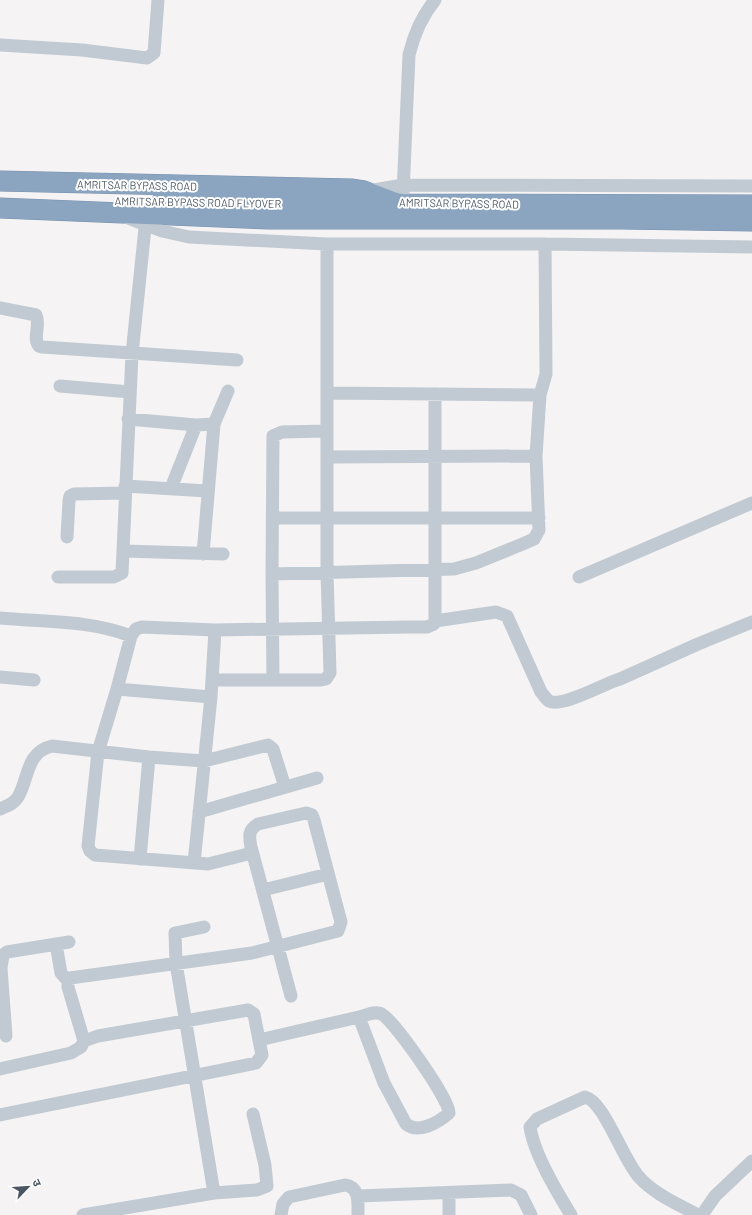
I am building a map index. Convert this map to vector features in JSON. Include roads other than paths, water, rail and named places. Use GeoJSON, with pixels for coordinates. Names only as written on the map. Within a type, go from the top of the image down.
{"type":"FeatureCollection","features":[{"type":"Feature","properties":{"kind":"highway","name":"AMRITSAR BYPASS ROAD"},"geometry":{"type":"LineString","coordinates":[[0,181],[335,189],[364,191],[400,197],[752,205]]}},
{"type":"Feature","properties":{"kind":"highway","name":"AMRITSAR BYPASS ROAD FLYOVER"},"geometry":{"type":"LineString","coordinates":[[0,195],[103,200],[262,203],[400,197]]}},
{"type":"Feature","properties":{"kind":"highway","name":"AMRITSAR BYPASS ROAD"},"geometry":{"type":"LineString","coordinates":[[0,208],[114,213],[146,220],[752,220]]}},
{"type":"Feature","properties":{"kind":"street"},"geometry":{"type":"LineString","coordinates":[[0,45],[82,50],[147,58],[154,53],[158,0]]}},
{"type":"Feature","properties":{"kind":"street"},"geometry":{"type":"LineString","coordinates":[[435,0],[425,12],[414,34],[409,56],[400,197],[752,186]]}},
{"type":"Feature","properties":{"kind":"street"},"geometry":{"type":"LineString","coordinates":[[58,577],[119,576],[122,573],[132,354],[146,220],[189,237],[327,244],[545,244],[752,247]]}},
{"type":"Feature","properties":{"kind":"street"},"geometry":{"type":"LineString","coordinates":[[212,680],[321,680],[329,676],[330,673],[327,572],[327,244]]}},
{"type":"Feature","properties":{"kind":"street"},"geometry":{"type":"LineString","coordinates":[[272,574],[435,571],[471,565],[534,539],[538,535],[539,518],[536,456],[540,395],[546,374],[545,244]]}},
{"type":"Feature","properties":{"kind":"street"},"geometry":{"type":"LineString","coordinates":[[0,308],[36,315],[38,321],[36,342],[39,346],[132,354],[237,360]]}},
{"type":"Feature","properties":{"kind":"street"},"geometry":{"type":"LineString","coordinates":[[60,386],[130,392]]}},
{"type":"Feature","properties":{"kind":"street"},"geometry":{"type":"LineString","coordinates":[[203,554],[207,491],[214,424],[228,391]]}},
{"type":"Feature","properties":{"kind":"street"},"geometry":{"type":"LineString","coordinates":[[328,393],[540,395]]}},
{"type":"Feature","properties":{"kind":"street"},"geometry":{"type":"LineString","coordinates":[[435,394],[435,621]]}},
{"type":"Feature","properties":{"kind":"street"},"geometry":{"type":"LineString","coordinates":[[128,419],[214,424]]}},
{"type":"Feature","properties":{"kind":"street"},"geometry":{"type":"LineString","coordinates":[[171,488],[196,424]]}},
{"type":"Feature","properties":{"kind":"street"},"geometry":{"type":"LineString","coordinates":[[273,680],[273,436],[282,432],[327,431]]}},
{"type":"Feature","properties":{"kind":"street"},"geometry":{"type":"LineString","coordinates":[[327,457],[434,458],[536,456]]}},
{"type":"Feature","properties":{"kind":"street"},"geometry":{"type":"LineString","coordinates":[[67,537],[69,501],[70,496],[74,494],[171,488],[207,491]]}},
{"type":"Feature","properties":{"kind":"street"},"geometry":{"type":"LineString","coordinates":[[580,577],[752,503]]}},
{"type":"Feature","properties":{"kind":"street"},"geometry":{"type":"LineString","coordinates":[[273,518],[539,518]]}},
{"type":"Feature","properties":{"kind":"street"},"geometry":{"type":"LineString","coordinates":[[124,551],[223,554]]}},
{"type":"Feature","properties":{"kind":"street"},"geometry":{"type":"LineString","coordinates":[[252,853],[216,862],[194,864],[94,855],[90,852],[88,846],[98,752],[131,636],[136,629],[142,627],[215,630],[272,630],[427,626],[434,624],[435,621],[496,612],[507,616],[541,692],[549,701],[555,703],[581,696],[607,682],[620,679],[698,644],[752,622]]}},
{"type":"Feature","properties":{"kind":"street"},"geometry":{"type":"LineString","coordinates":[[0,618],[85,625],[117,630],[131,636]]}},
{"type":"Feature","properties":{"kind":"street"},"geometry":{"type":"LineString","coordinates":[[194,864],[211,697],[215,630]]}},
{"type":"Feature","properties":{"kind":"street"},"geometry":{"type":"LineString","coordinates":[[0,676],[34,680]]}},
{"type":"Feature","properties":{"kind":"street"},"geometry":{"type":"LineString","coordinates":[[117,689],[211,697]]}},
{"type":"Feature","properties":{"kind":"street"},"geometry":{"type":"LineString","coordinates":[[1,807],[10,805],[18,797],[30,762],[44,748],[52,746],[98,752],[204,761],[268,745],[273,749],[285,788]]}},
{"type":"Feature","properties":{"kind":"street"},"geometry":{"type":"LineString","coordinates":[[140,859],[149,757]]}},
{"type":"Feature","properties":{"kind":"street"},"geometry":{"type":"LineString","coordinates":[[200,812],[317,778]]}},
{"type":"Feature","properties":{"kind":"street"},"geometry":{"type":"LineString","coordinates":[[68,981],[74,976],[252,953],[279,947],[334,933],[340,927],[341,922],[314,820],[309,813],[258,824],[252,828],[249,836],[252,853],[279,947],[291,996]]}},
{"type":"Feature","properties":{"kind":"street"},"geometry":{"type":"LineString","coordinates":[[263,890],[328,874]]}},
{"type":"Feature","properties":{"kind":"street"},"geometry":{"type":"LineString","coordinates":[[204,927],[175,934],[176,963],[214,1193]]}},
{"type":"Feature","properties":{"kind":"street"},"geometry":{"type":"LineString","coordinates":[[6,1036],[1,968],[2,955],[7,952],[62,943],[61,972],[68,981],[84,1042]]}},
{"type":"Feature","properties":{"kind":"street"},"geometry":{"type":"LineString","coordinates":[[0,1069],[71,1053],[81,1047],[84,1042],[98,1036],[248,1010],[254,1014],[262,1054],[256,1063],[0,1115]]}},
{"type":"Feature","properties":{"kind":"street"},"geometry":{"type":"LineString","coordinates":[[259,1040],[374,1013],[383,1015],[408,1044],[427,1071],[446,1103],[449,1113],[441,1120],[417,1129],[411,1128],[406,1124],[384,1083],[360,1017]]}},
{"type":"Feature","properties":{"kind":"street"},"geometry":{"type":"LineString","coordinates":[[571,1215],[558,1194],[533,1142],[530,1127],[537,1119],[578,1099],[590,1098],[600,1109],[622,1151],[639,1178],[663,1196],[698,1215]]}},
{"type":"Feature","properties":{"kind":"street"},"geometry":{"type":"LineString","coordinates":[[83,1215],[214,1193],[257,1190],[267,1186],[265,1165],[252,1114]]}},
{"type":"Feature","properties":{"kind":"street"},"geometry":{"type":"LineString","coordinates":[[702,1215],[715,1196],[752,1160]]}},
{"type":"Feature","properties":{"kind":"street"},"geometry":{"type":"LineString","coordinates":[[281,1215],[285,1200],[294,1195],[344,1185],[353,1188],[358,1196],[358,1215]]}},
{"type":"Feature","properties":{"kind":"street"},"geometry":{"type":"LineString","coordinates":[[358,1196],[511,1190],[521,1195],[531,1215]]}},
{"type":"Feature","properties":{"kind":"street"},"geometry":{"type":"LineString","coordinates":[[449,1193],[450,1215]]}}]}
